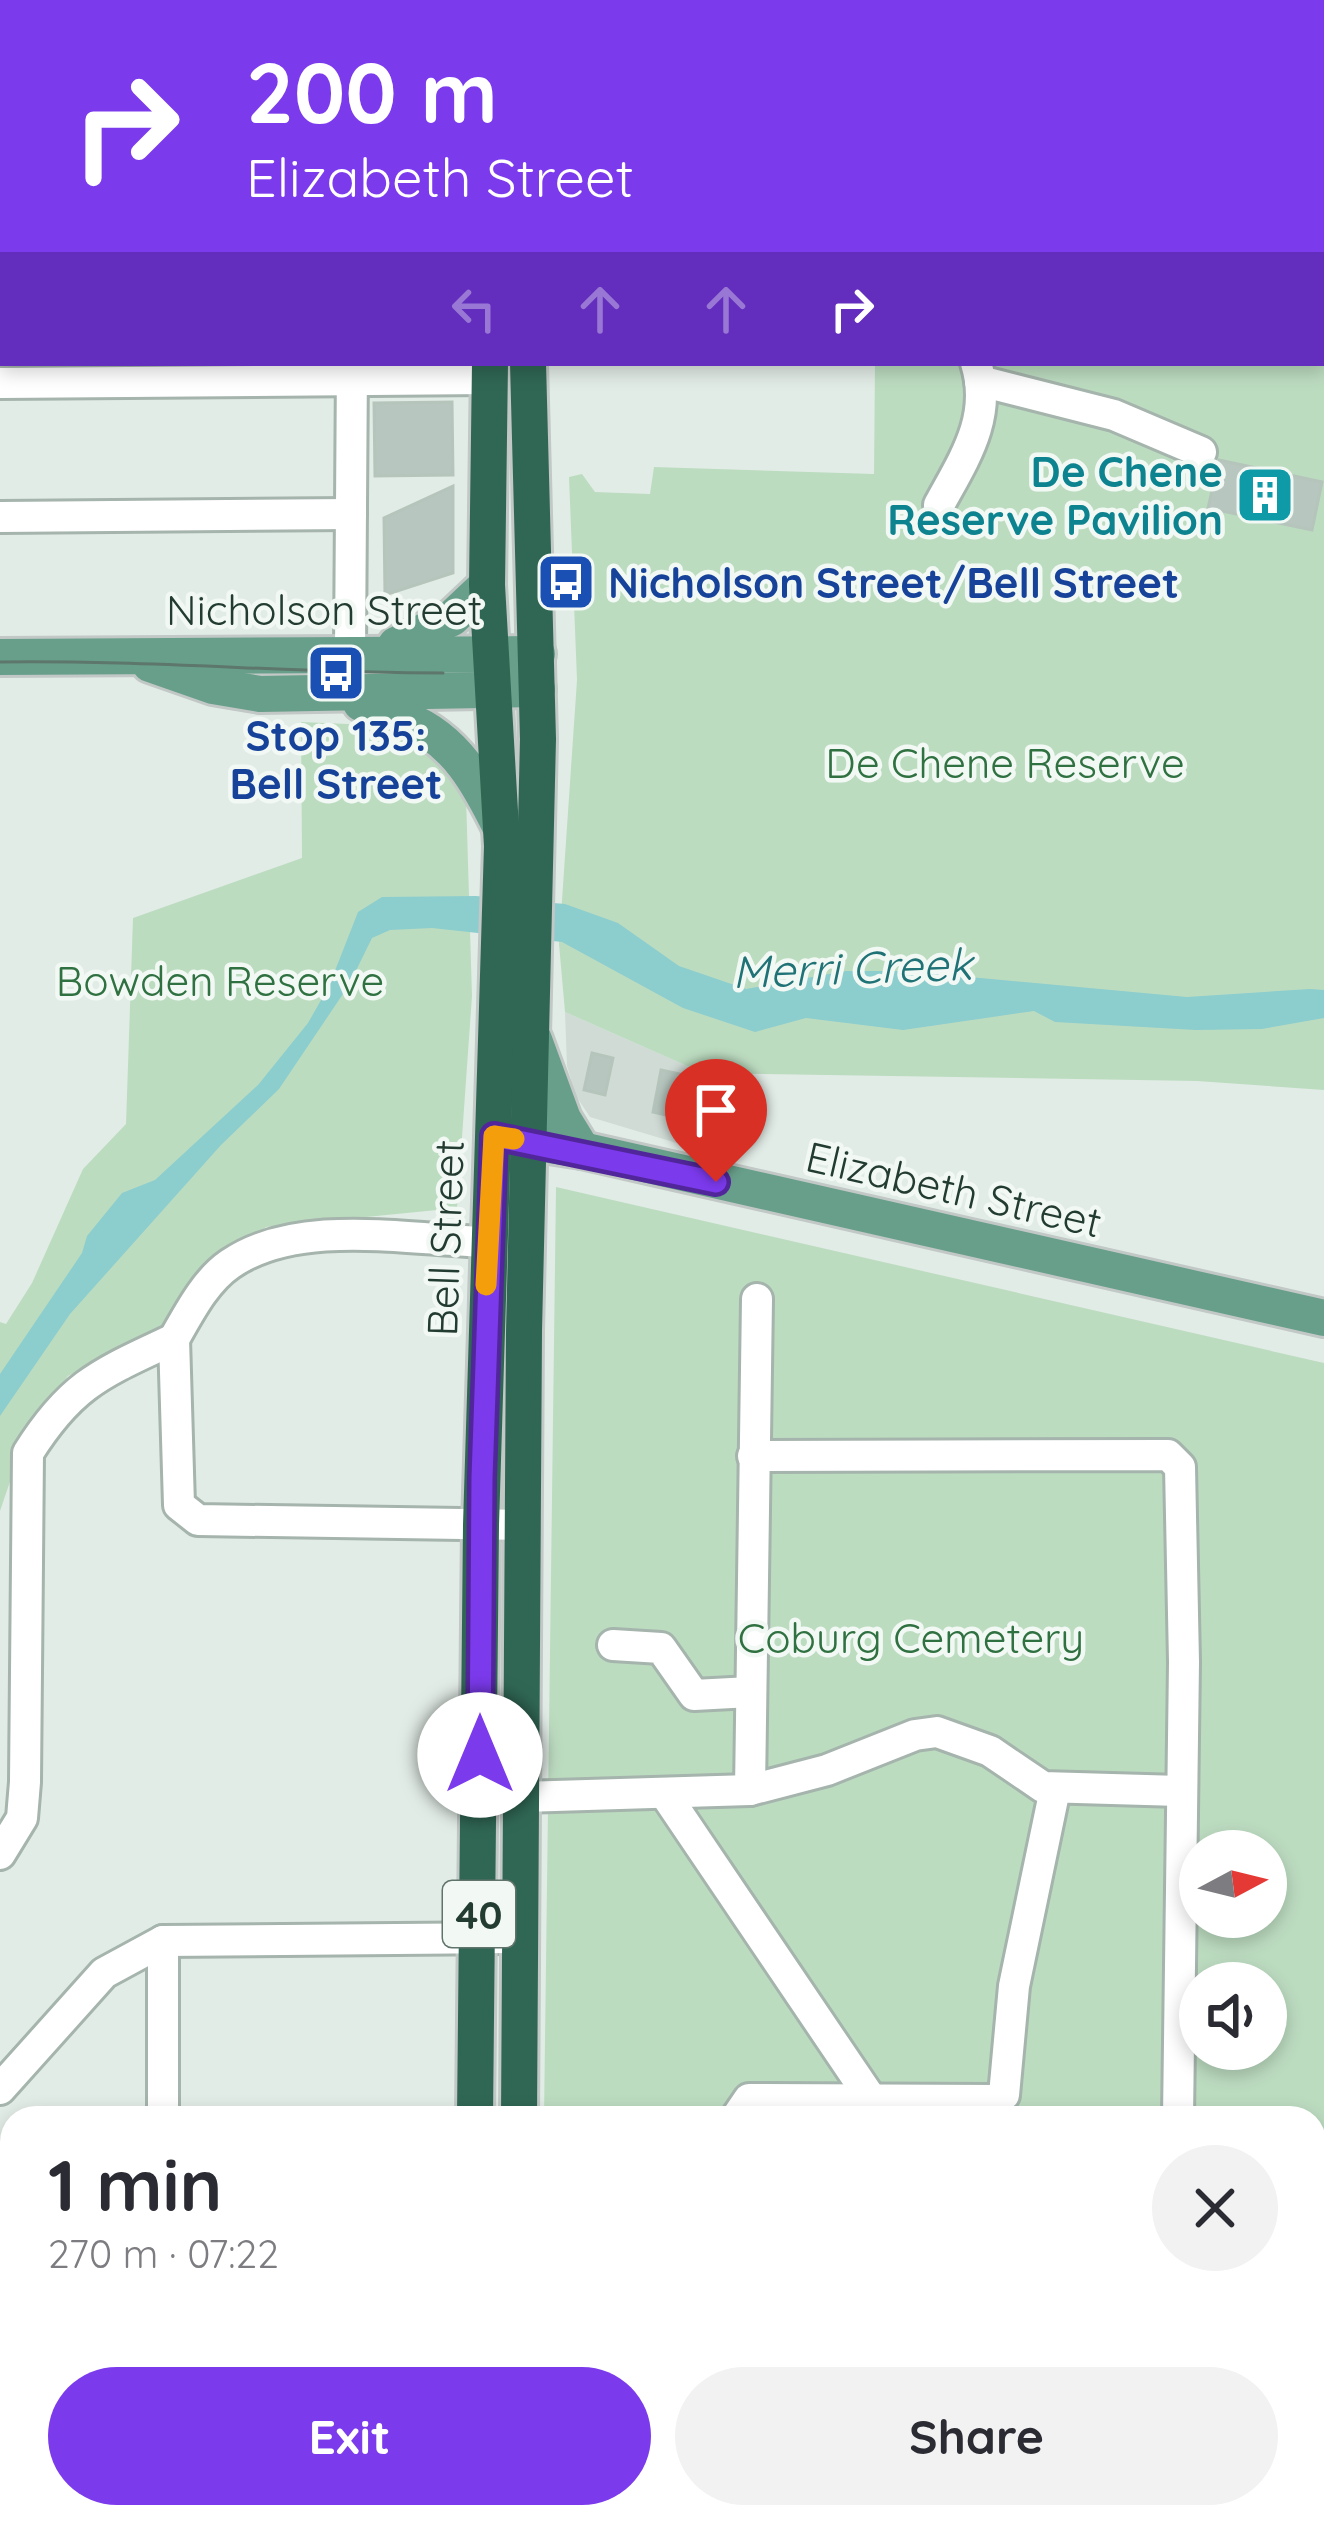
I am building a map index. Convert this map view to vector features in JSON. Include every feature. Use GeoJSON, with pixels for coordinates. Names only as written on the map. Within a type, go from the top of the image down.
{"type":"FeatureCollection","features":[{"type":"Feature","properties":{"kind":"highway","name":"Bell Street"},"geometry":{"type":"LineString","coordinates":[[513,839],[537,671],[528,366]]}},
{"type":"Feature","properties":{"kind":"highway","name":"Bell Street"},"geometry":{"type":"LineString","coordinates":[[489,371],[487,585],[513,839],[518,954],[512,1139],[524,1526],[519,2106]]}},
{"type":"Feature","properties":{"kind":"highway"},"geometry":{"type":"LineString","coordinates":[[486,509],[532,506]]}},
{"type":"Feature","properties":{"kind":"highway","name":"Bell Street"},"geometry":{"type":"LineString","coordinates":[[475,2106],[488,1242],[534,1040],[518,954]]}},
{"type":"Feature","properties":{"kind":"main road"},"geometry":{"type":"LineString","coordinates":[[366,651],[452,618],[487,585]]}},
{"type":"Feature","properties":{"kind":"main road","name":"Nicholson Street"},"geometry":{"type":"LineString","coordinates":[[0,657],[366,651],[494,671],[537,671]]}},
{"type":"Feature","properties":{"kind":"main road","name":"Nicholson Street"},"geometry":{"type":"LineString","coordinates":[[112,656],[239,692],[347,696],[494,671]]}},
{"type":"Feature","properties":{"kind":"main road"},"geometry":{"type":"LineString","coordinates":[[347,696],[427,730],[448,746],[481,786],[513,839]]}},
{"type":"Feature","properties":{"kind":"main road"},"geometry":{"type":"LineString","coordinates":[[534,1040],[563,1119],[581,1150]]}},
{"type":"Feature","properties":{"kind":"main road","name":"Elizabeth Street"},"geometry":{"type":"LineString","coordinates":[[512,1139],[581,1150],[1324,1318]]}},
{"type":"Feature","properties":{"kind":"street"},"geometry":{"type":"LineString","coordinates":[[0,383],[489,371]]}},
{"type":"Feature","properties":{"kind":"street"},"geometry":{"type":"LineString","coordinates":[[352,372],[351,514],[366,651]]}},
{"type":"Feature","properties":{"kind":"street"},"geometry":{"type":"LineString","coordinates":[[939,506],[974,443],[982,408],[978,372],[1114,415],[1201,452]]}},
{"type":"Feature","properties":{"kind":"street"},"geometry":{"type":"LineString","coordinates":[[0,517],[351,514]]}},
{"type":"Feature","properties":{"kind":"street"},"geometry":{"type":"LineString","coordinates":[[488,1242],[342,1238],[268,1244],[227,1266],[198,1298],[174,1339],[179,1505],[198,1520],[524,1526]]}},
{"type":"Feature","properties":{"kind":"street"},"geometry":{"type":"LineString","coordinates":[[750,1790],[757,1299]]}},
{"type":"Feature","properties":{"kind":"street"},"geometry":{"type":"LineString","coordinates":[[0,1854],[22,1818],[24,1800],[28,1453],[50,1418],[86,1380],[174,1339]]}},
{"type":"Feature","properties":{"kind":"street"},"geometry":{"type":"LineString","coordinates":[[753,1456],[1168,1455],[1174,1460],[1183,1480],[1178,2106]]}},
{"type":"Feature","properties":{"kind":"street"},"geometry":{"type":"LineString","coordinates":[[613,1645],[661,1648],[694,1695],[751,1693]]}},
{"type":"Feature","properties":{"kind":"street"},"geometry":{"type":"LineString","coordinates":[[522,1797],[750,1790],[866,1757],[915,1735],[937,1732],[974,1744],[1033,1783],[1055,1789],[1180,1791]]}},
{"type":"Feature","properties":{"kind":"street"},"geometry":{"type":"LineString","coordinates":[[917,2106],[995,2100],[1004,2095],[1014,1985],[1055,1789]]}},
{"type":"Feature","properties":{"kind":"street"},"geometry":{"type":"LineString","coordinates":[[665,1794],[876,2106]]}},
{"type":"Feature","properties":{"kind":"street"},"geometry":{"type":"LineString","coordinates":[[0,2089],[104,1972],[163,1941],[520,1937]]}},
{"type":"Feature","properties":{"kind":"street"},"geometry":{"type":"LineString","coordinates":[[163,1941],[163,2106]]}},
{"type":"Feature","properties":{"kind":"street"},"geometry":{"type":"LineString","coordinates":[[744,2106],[749,2099],[839,2106]]}},
{"type":"Feature","properties":{"kind":"shaded area"},"geometry":{"type":"Polygon","coordinates":[[[565,1012],[703,1073],[690,1147],[590,1117],[576,1096],[567,1066],[565,1012]]]}},
{"type":"Feature","properties":{"kind":"green space","name":"De Chene Reserve"},"geometry":{"type":"Polygon","coordinates":[[[875,366],[1324,366],[1324,1090],[1197,1081],[703,1073],[565,1012],[559,944],[577,680],[569,477],[582,474],[595,492],[650,494],[654,467],[874,474],[875,366]]]}},
{"type":"Feature","properties":{"kind":"green space","name":"Bowden Reserve"},"geometry":{"type":"Polygon","coordinates":[[[301,722],[372,725],[413,740],[439,761],[466,796],[472,996],[457,1208],[266,1227],[193,1280],[172,1327],[68,1376],[29,1426],[0,1511],[0,1322],[6,1324],[32,1283],[83,1169],[126,1124],[133,918],[302,858],[301,722]]]}},
{"type":"Feature","properties":{"kind":"green space","name":"Coburg Cemetery"},"geometry":{"type":"Polygon","coordinates":[[[556,1187],[1324,1363],[1324,2106],[544,2106],[556,1187]]]}},
{"type":"Feature","properties":{"kind":"water"},"geometry":{"type":"Polygon","coordinates":[[[476,896],[565,904],[618,923],[679,966],[746,989],[846,971],[905,971],[1187,997],[1310,989],[1324,990],[1324,1018],[1262,1029],[1196,1030],[1055,1022],[1034,1011],[903,1030],[806,1018],[755,1032],[683,1008],[562,942],[432,928],[390,930],[372,938],[349,985],[279,1089],[221,1145],[70,1314],[0,1416],[0,1374],[82,1253],[87,1236],[122,1193],[155,1180],[258,1085],[308,1023],[329,986],[358,912],[382,897],[476,896]]]}},
{"type":"Feature","properties":{"kind":"building"},"geometry":{"type":"Polygon","coordinates":[[[452,402],[453,475],[375,476],[374,403],[452,402]]]}},
{"type":"Feature","properties":{"kind":"building","name":"De Chene Reserve Pavilion"},"geometry":{"type":"Polygon","coordinates":[[[1219,460],[1322,482],[1312,530],[1208,508],[1219,460]]]}},
{"type":"Feature","properties":{"kind":"building"},"geometry":{"type":"Polygon","coordinates":[[[453,486],[453,573],[385,595],[384,518],[453,486]]]}},
{"type":"Feature","properties":{"kind":"building"},"geometry":{"type":"Polygon","coordinates":[[[592,1053],[613,1058],[605,1095],[584,1090],[592,1053]]]}},
{"type":"Feature","properties":{"kind":"building"},"geometry":{"type":"Polygon","coordinates":[[[661,1070],[693,1077],[684,1119],[653,1112],[661,1070]]]}},
{"type":"Feature","properties":{"kind":"tram line"},"geometry":{"type":"LineString","coordinates":[[0,662],[443,673]]}},
{"type":"Feature","properties":{"kind":"slow traffic"},"geometry":{"type":"LineString","coordinates":[[486,1285],[494,1136],[514,1139]]}},
{"type":"Feature","properties":{"kind":"place","name":"De Chene Reserve Pavilion"},"geometry":{"type":"Point","coordinates":[1265,495]}},
{"type":"Feature","properties":{"kind":"place","name":"Nicholson Street/Bell Street"},"geometry":{"type":"Point","coordinates":[566,582]}},
{"type":"Feature","properties":{"kind":"place","name":"Stop 135: Bell Street"},"geometry":{"type":"Point","coordinates":[336,673]}},
{"type":"Feature","properties":{"kind":"route"},"geometry":{"type":"LineString","coordinates":[[480,1755],[482,1478],[494,1136],[581,1150],[716,1182]]}},
{"type":"Feature","properties":{"kind":"water label","name":"Merri Creek"},"geometry":{"type":"Point","coordinates":[852,967]}}]}
